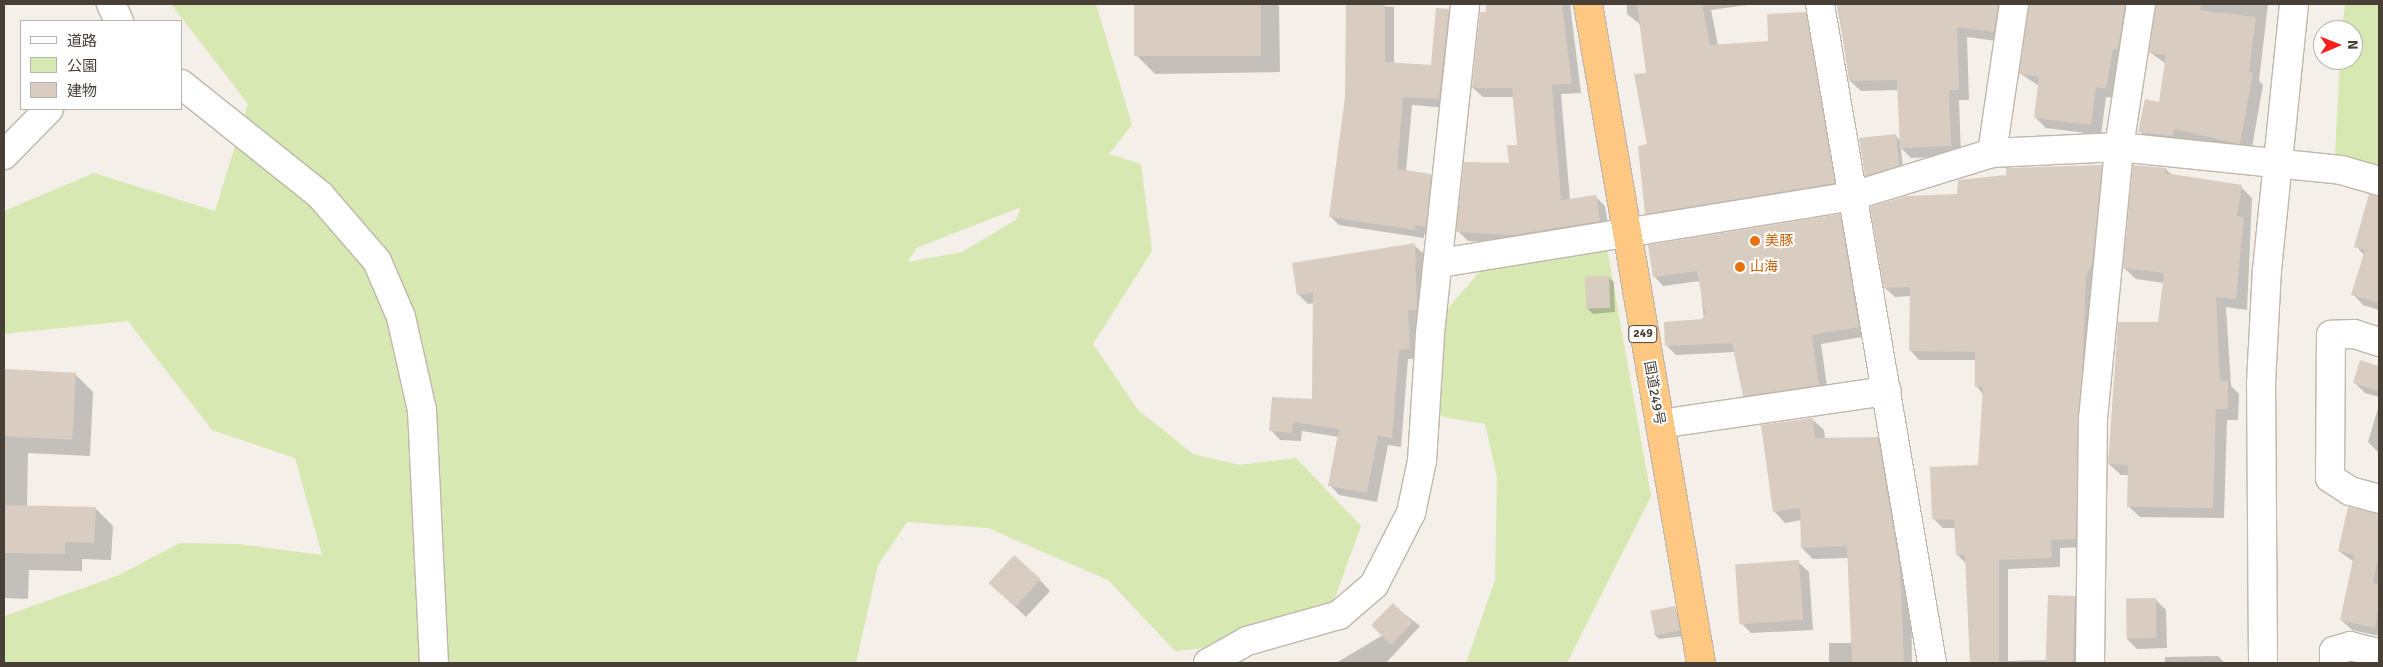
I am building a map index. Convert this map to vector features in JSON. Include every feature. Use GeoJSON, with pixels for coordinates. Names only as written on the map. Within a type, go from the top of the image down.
{"type":"FeatureCollection","features":[{"type":"Feature","properties":{"kind":"highway","name":"国道249号"},"geometry":{"type":"LineString","coordinates":[[1588,4],[1624,231],[1660,424],[1701,663]]}},
{"type":"Feature","properties":{"kind":"street"},"geometry":{"type":"LineString","coordinates":[[111,4],[119,20]]}},
{"type":"Feature","properties":{"kind":"street"},"geometry":{"type":"LineString","coordinates":[[1208,663],[1247,642],[1339,615],[1374,585],[1411,513],[1422,461],[1430,333],[1440,263],[1465,4]]}},
{"type":"Feature","properties":{"kind":"street"},"geometry":{"type":"LineString","coordinates":[[1820,4],[1932,663]]}},
{"type":"Feature","properties":{"kind":"street"},"geometry":{"type":"LineString","coordinates":[[1992,153],[2014,4]]}},
{"type":"Feature","properties":{"kind":"street"},"geometry":{"type":"LineString","coordinates":[[2090,663],[2093,419],[2119,147],[2141,4]]}},
{"type":"Feature","properties":{"kind":"street"},"geometry":{"type":"LineString","coordinates":[[2263,663],[2261,383],[2267,270],[2280,166],[2294,4]]}},
{"type":"Feature","properties":{"kind":"street"},"geometry":{"type":"LineString","coordinates":[[182,85],[320,195],[377,261],[384,277],[401,317],[422,410],[434,663]]}},
{"type":"Feature","properties":{"kind":"street"},"geometry":{"type":"LineString","coordinates":[[4,155],[48,110]]}},
{"type":"Feature","properties":{"kind":"street"},"geometry":{"type":"LineString","coordinates":[[1440,263],[1624,231],[1853,196],[1992,153],[2119,147],[2280,166],[2341,170],[2379,181]]}},
{"type":"Feature","properties":{"kind":"street"},"geometry":{"type":"LineString","coordinates":[[2379,342],[2354,334],[2331,336],[2330,478],[2350,491],[2379,499]]}},
{"type":"Feature","properties":{"kind":"street"},"geometry":{"type":"LineString","coordinates":[[1660,424],[1887,391]]}},
{"type":"Feature","properties":{"kind":"street"},"geometry":{"type":"LineString","coordinates":[[2334,663],[2334,651],[2350,646],[2379,652]]}},
{"type":"Feature","properties":{"kind":"green space"},"geometry":{"type":"Polygon","coordinates":[[[171,4],[1096,4],[1132,125],[1109,154],[1141,164],[1152,251],[1093,344],[1138,410],[1193,454],[1239,465],[1296,458],[1361,526],[1327,620],[1297,639],[1175,651],[1108,580],[988,528],[907,522],[878,565],[856,663],[4,663],[4,616],[117,576],[180,543],[238,544],[322,555],[295,458],[212,430],[128,321],[4,334],[4,211],[94,173],[215,211],[248,104],[171,4]],[[1021,207],[916,248],[908,262],[962,252],[1016,220],[1021,207]]]}},
{"type":"Feature","properties":{"kind":"green space"},"geometry":{"type":"Polygon","coordinates":[[[2345,4],[2379,4],[2379,166],[2335,154],[2339,70],[2363,70],[2363,20],[2343,20],[2345,4]]]}},
{"type":"Feature","properties":{"kind":"green space"},"geometry":{"type":"Polygon","coordinates":[[[1607,248],[1651,496],[1567,663],[1466,663],[1495,580],[1497,477],[1485,424],[1422,413],[1443,314],[1488,262],[1607,248]]]}},
{"type":"Feature","properties":{"kind":"building"},"geometry":{"type":"Polygon","coordinates":[[[1134,4],[1261,4],[1261,56],[1134,56],[1134,4]]]}},
{"type":"Feature","properties":{"kind":"building"},"geometry":{"type":"Polygon","coordinates":[[[1346,4],[1385,4],[1385,62],[1431,65],[1436,8],[1449,9],[1439,99],[1403,97],[1397,169],[1431,174],[1426,227],[1415,225],[1415,230],[1329,217],[1345,97],[1346,4]]]}},
{"type":"Feature","properties":{"kind":"building"},"geometry":{"type":"Polygon","coordinates":[[[1486,4],[1562,4],[1572,84],[1552,85],[1561,200],[1596,195],[1600,221],[1514,235],[1456,232],[1464,162],[1509,163],[1507,145],[1517,145],[1512,88],[1472,88],[1480,12],[1486,12],[1486,4]]]}},
{"type":"Feature","properties":{"kind":"building"},"geometry":{"type":"Polygon","coordinates":[[[1637,4],[1702,4],[1710,45],[1768,41],[1767,14],[1806,12],[1835,183],[1645,214],[1638,146],[1647,144],[1634,74],[1646,73],[1637,4]]]}},
{"type":"Feature","properties":{"kind":"building"},"geometry":{"type":"Polygon","coordinates":[[[1838,4],[1998,4],[1994,32],[1957,27],[1959,90],[1949,90],[1951,146],[1900,148],[1897,80],[1849,81],[1838,4]]]}},
{"type":"Feature","properties":{"kind":"building"},"geometry":{"type":"Polygon","coordinates":[[[2029,4],[2125,4],[2118,49],[2113,49],[2106,89],[2096,87],[2091,125],[2034,118],[2039,77],[2019,74],[2029,4]]]}},
{"type":"Feature","properties":{"kind":"building"},"geometry":{"type":"Polygon","coordinates":[[[2156,4],[2201,4],[2200,10],[2256,17],[2249,72],[2253,73],[2240,144],[2174,129],[2173,136],[2138,132],[2145,99],[2159,102],[2166,55],[2149,53],[2156,4]]]}},
{"type":"Feature","properties":{"kind":"building"},"geometry":{"type":"Polygon","coordinates":[[[1896,134],[1899,166],[1865,176],[1859,138],[1896,134]]]}},
{"type":"Feature","properties":{"kind":"building"},"geometry":{"type":"Polygon","coordinates":[[[2102,165],[2092,264],[2086,276],[2076,539],[2051,540],[2052,558],[1999,560],[1999,663],[1970,663],[1965,555],[1956,555],[1954,520],[1932,519],[1930,467],[1978,465],[1983,387],[1975,387],[1975,352],[1909,351],[1910,287],[1884,288],[1870,207],[1907,196],[1957,194],[1958,180],[2006,175],[2006,168],[2102,165]]]}},
{"type":"Feature","properties":{"kind":"building"},"geometry":{"type":"Polygon","coordinates":[[[2133,165],[2166,168],[2165,173],[2242,185],[2237,216],[2244,217],[2236,299],[2216,297],[2220,381],[2228,381],[2228,409],[2216,409],[2213,508],[2127,507],[2128,465],[2108,464],[2118,322],[2158,322],[2164,273],[2123,268],[2133,165]]]}},
{"type":"Feature","properties":{"kind":"building"},"geometry":{"type":"Polygon","coordinates":[[[2369,194],[2379,196],[2379,303],[2351,295],[2365,250],[2354,247],[2369,194]]]}},
{"type":"Feature","properties":{"kind":"building"},"geometry":{"type":"Polygon","coordinates":[[[1840,214],[1859,327],[1812,335],[1819,385],[1743,396],[1732,343],[1665,346],[1664,322],[1702,319],[1705,313],[1697,271],[1653,277],[1648,245],[1840,214]]]}},
{"type":"Feature","properties":{"kind":"building"},"geometry":{"type":"Polygon","coordinates":[[[1415,243],[1417,310],[1408,310],[1410,349],[1399,350],[1392,438],[1378,436],[1367,493],[1328,486],[1339,429],[1293,422],[1292,433],[1269,431],[1272,397],[1312,399],[1313,293],[1297,295],[1292,263],[1415,243]]]}},
{"type":"Feature","properties":{"kind":"building"},"geometry":{"type":"Polygon","coordinates":[[[1609,276],[1610,308],[1586,309],[1585,277],[1609,276]]]}},
{"type":"Feature","properties":{"kind":"building"},"geometry":{"type":"Polygon","coordinates":[[[2360,360],[2379,366],[2379,391],[2353,383],[2360,360]]]}},
{"type":"Feature","properties":{"kind":"building"},"geometry":{"type":"Polygon","coordinates":[[[4,369],[76,373],[72,440],[4,436],[4,369]]]}},
{"type":"Feature","properties":{"kind":"building"},"geometry":{"type":"Polygon","coordinates":[[[1813,418],[1815,438],[1878,437],[1900,569],[1904,663],[1852,663],[1847,546],[1801,548],[1800,508],[1773,512],[1761,425],[1813,418]]]}},
{"type":"Feature","properties":{"kind":"building"},"geometry":{"type":"Polygon","coordinates":[[[4,505],[96,507],[94,543],[65,542],[65,554],[4,553],[4,505]]]}},
{"type":"Feature","properties":{"kind":"building"},"geometry":{"type":"Polygon","coordinates":[[[2348,507],[2379,514],[2379,553],[2373,583],[2379,584],[2379,607],[2375,628],[2340,620],[2354,555],[2338,551],[2348,507]]]}},
{"type":"Feature","properties":{"kind":"building"},"geometry":{"type":"Polygon","coordinates":[[[1014,555],[1041,579],[1015,607],[989,583],[1014,555]]]}},
{"type":"Feature","properties":{"kind":"building"},"geometry":{"type":"Polygon","coordinates":[[[1799,560],[1803,620],[1739,624],[1735,564],[1799,560]]]}},
{"type":"Feature","properties":{"kind":"building"},"geometry":{"type":"Polygon","coordinates":[[[2048,595],[2075,596],[2073,663],[2046,663],[2048,595]]]}},
{"type":"Feature","properties":{"kind":"building"},"geometry":{"type":"Polygon","coordinates":[[[2156,598],[2157,638],[2127,639],[2126,599],[2156,598]]]}},
{"type":"Feature","properties":{"kind":"building"},"geometry":{"type":"Polygon","coordinates":[[[1393,603],[1413,623],[1391,645],[1371,625],[1393,603]]]}},
{"type":"Feature","properties":{"kind":"building"},"geometry":{"type":"Polygon","coordinates":[[[1675,606],[1680,631],[1655,635],[1650,611],[1675,606]]]}},
{"type":"Feature","properties":{"kind":"place","name":"美豚"},"geometry":{"type":"Point","coordinates":[1755,241]}},
{"type":"Feature","properties":{"kind":"place","name":"山海"},"geometry":{"type":"Point","coordinates":[1740,267]}}]}
